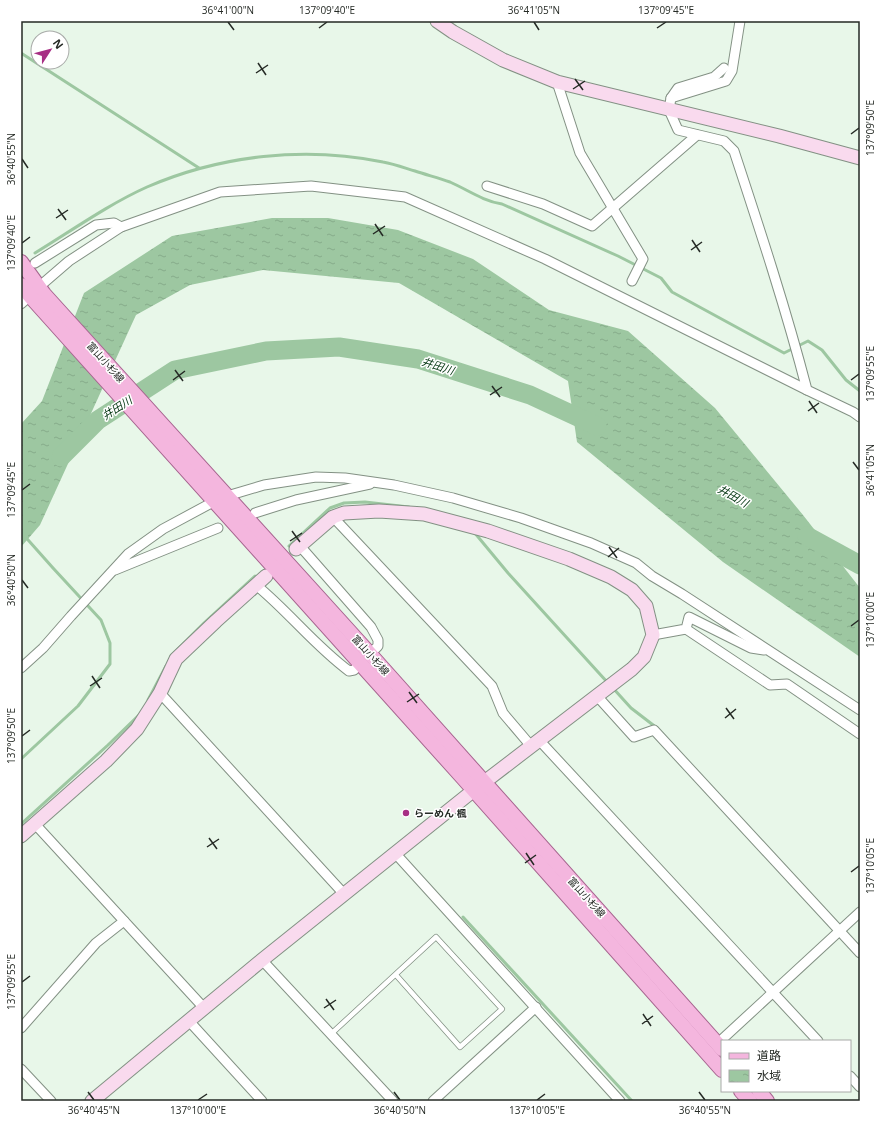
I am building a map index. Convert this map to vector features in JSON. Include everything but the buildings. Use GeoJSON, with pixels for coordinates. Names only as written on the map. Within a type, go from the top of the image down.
{"type":"FeatureCollection","features":[{"type":"Feature","properties":{"kind":"main road","name":"富山小杉線"},"geometry":{"type":"LineString","coordinates":[[21,262],[34,297]]}},
{"type":"Feature","properties":{"kind":"main road","name":"富山小杉線"},"geometry":{"type":"LineString","coordinates":[[21,285],[34,297],[219,496],[479,786],[720,1047]]}},
{"type":"Feature","properties":{"kind":"main road","name":"富山小杉線"},"geometry":{"type":"LineString","coordinates":[[479,786],[721,1069]]}},
{"type":"Feature","properties":{"kind":"main road"},"geometry":{"type":"LineString","coordinates":[[742,1092],[750,1101]]}},
{"type":"Feature","properties":{"kind":"main road"},"geometry":{"type":"LineString","coordinates":[[760,1092],[768,1101]]}},
{"type":"Feature","properties":{"kind":"street"},"geometry":{"type":"LineString","coordinates":[[437,21],[453,32],[502,60],[557,82],[670,104],[860,158]]}},
{"type":"Feature","properties":{"kind":"street"},"geometry":{"type":"LineString","coordinates":[[670,104],[726,81],[732,71],[740,21]]}},
{"type":"Feature","properties":{"kind":"street"},"geometry":{"type":"LineString","coordinates":[[724,68],[714,77],[678,88],[670,104],[678,130],[724,141],[734,150],[782,299],[807,390]]}},
{"type":"Feature","properties":{"kind":"street"},"geometry":{"type":"LineString","coordinates":[[557,82],[580,153],[643,259],[632,281]]}},
{"type":"Feature","properties":{"kind":"street"},"geometry":{"type":"LineString","coordinates":[[488,186],[544,204],[592,226],[697,135]]}},
{"type":"Feature","properties":{"kind":"street"},"geometry":{"type":"LineString","coordinates":[[34,297],[69,261],[121,227],[220,192],[311,186],[405,197],[546,259],[853,412],[860,417]]}},
{"type":"Feature","properties":{"kind":"street"},"geometry":{"type":"LineString","coordinates":[[35,263],[96,225],[114,223],[121,227]]}},
{"type":"Feature","properties":{"kind":"street"},"geometry":{"type":"LineString","coordinates":[[21,668],[43,648],[70,616],[128,554],[164,529],[219,496],[264,485],[316,477],[345,478],[394,485],[453,498],[521,518],[591,543],[636,563],[652,576],[860,710]]}},
{"type":"Feature","properties":{"kind":"street"},"geometry":{"type":"LineString","coordinates":[[255,512],[296,500],[378,483]]}},
{"type":"Feature","properties":{"kind":"street"},"geometry":{"type":"LineString","coordinates":[[21,836],[106,761],[138,729],[160,693],[176,659],[261,580],[274,600],[332,658],[349,671],[354,670],[378,646],[378,640],[371,627],[298,547],[333,517],[344,513],[379,511],[424,514],[488,532],[569,559],[611,577],[632,590],[646,606],[653,635],[644,657],[632,669],[479,786],[395,853],[262,960],[92,1101]]}},
{"type":"Feature","properties":{"kind":"street"},"geometry":{"type":"LineString","coordinates":[[333,517],[492,686],[503,713],[535,743],[817,1040]]}},
{"type":"Feature","properties":{"kind":"street"},"geometry":{"type":"LineString","coordinates":[[114,570],[218,528]]}},
{"type":"Feature","properties":{"kind":"street"},"geometry":{"type":"LineString","coordinates":[[686,629],[689,617],[751,648],[769,651]]}},
{"type":"Feature","properties":{"kind":"street"},"geometry":{"type":"LineString","coordinates":[[653,635],[686,629],[770,685],[787,684],[860,734]]}},
{"type":"Feature","properties":{"kind":"street"},"geometry":{"type":"LineString","coordinates":[[160,693],[344,894]]}},
{"type":"Feature","properties":{"kind":"street"},"geometry":{"type":"LineString","coordinates":[[597,696],[634,737],[654,730],[860,953]]}},
{"type":"Feature","properties":{"kind":"street"},"geometry":{"type":"LineString","coordinates":[[35,824],[204,1008]]}},
{"type":"Feature","properties":{"kind":"street"},"geometry":{"type":"LineString","coordinates":[[395,853],[620,1101]]}},
{"type":"Feature","properties":{"kind":"street"},"geometry":{"type":"LineString","coordinates":[[727,1040],[773,993],[860,912]]}},
{"type":"Feature","properties":{"kind":"street"},"geometry":{"type":"LineString","coordinates":[[21,1028],[96,943],[124,922]]}},
{"type":"Feature","properties":{"kind":"street"},"geometry":{"type":"LineString","coordinates":[[262,960],[393,1101]]}},
{"type":"Feature","properties":{"kind":"street"},"geometry":{"type":"LineString","coordinates":[[433,1101],[536,1007]]}},
{"type":"Feature","properties":{"kind":"street"},"geometry":{"type":"LineString","coordinates":[[189,1021],[262,1101]]}},
{"type":"Feature","properties":{"kind":"street"},"geometry":{"type":"LineString","coordinates":[[21,1068],[51,1101]]}},
{"type":"Feature","properties":{"kind":"street"},"geometry":{"type":"LineString","coordinates":[[851,1077],[860,1087]]}},
{"type":"Feature","properties":{"kind":"lane"},"geometry":{"type":"LineString","coordinates":[[331,1034],[436,937],[502,1009],[460,1047],[396,975]]}},
{"type":"Feature","properties":{"kind":"water"},"geometry":{"type":"Polygon","coordinates":[[[272,218],[328,218],[398,230],[473,259],[549,310],[628,331],[715,408],[803,515],[860,588],[860,657],[723,562],[577,442],[568,381],[399,283],[263,270],[190,285],[136,315],[40,525],[21,547],[21,424],[42,401],[84,293],[172,236],[272,218]]]}},
{"type":"Feature","properties":{"kind":"waterway"},"geometry":{"type":"LineString","coordinates":[[21,53],[199,168]]}},
{"type":"Feature","properties":{"kind":"waterway"},"geometry":{"type":"LineString","coordinates":[[35,253],[104,210],[133,194],[175,176],[204,167],[264,156],[294,154],[354,157],[399,166],[450,182],[482,198],[502,204],[618,256],[661,278],[672,292],[784,353],[808,341],[822,350],[846,380],[860,391]]}},
{"type":"Feature","properties":{"kind":"waterway","name":"井田川"},"geometry":{"type":"LineString","coordinates":[[61,457],[98,420],[175,370],[266,351],[339,347],[418,359],[530,395],[597,426]]}},
{"type":"Feature","properties":{"kind":"waterway"},"geometry":{"type":"LineString","coordinates":[[289,546],[330,508],[344,503],[365,502],[409,507]]}},
{"type":"Feature","properties":{"kind":"waterway"},"geometry":{"type":"LineString","coordinates":[[21,532],[101,620],[110,643],[110,664],[78,706],[21,759]]}},
{"type":"Feature","properties":{"kind":"waterway"},"geometry":{"type":"LineString","coordinates":[[474,532],[508,573],[608,683]]}},
{"type":"Feature","properties":{"kind":"waterway","name":"井田川"},"geometry":{"type":"LineString","coordinates":[[807,536],[860,565]]}},
{"type":"Feature","properties":{"kind":"waterway"},"geometry":{"type":"LineString","coordinates":[[171,656],[255,576]]}},
{"type":"Feature","properties":{"kind":"waterway"},"geometry":{"type":"LineString","coordinates":[[148,700],[166,666]]}},
{"type":"Feature","properties":{"kind":"waterway"},"geometry":{"type":"LineString","coordinates":[[612,687],[631,708],[657,728]]}},
{"type":"Feature","properties":{"kind":"waterway"},"geometry":{"type":"LineString","coordinates":[[21,824],[139,715]]}},
{"type":"Feature","properties":{"kind":"waterway"},"geometry":{"type":"LineString","coordinates":[[463,917],[632,1101]]}},
{"type":"Feature","properties":{"kind":"place","name":"らーめん 楓"},"geometry":{"type":"Point","coordinates":[406,813]}}]}
